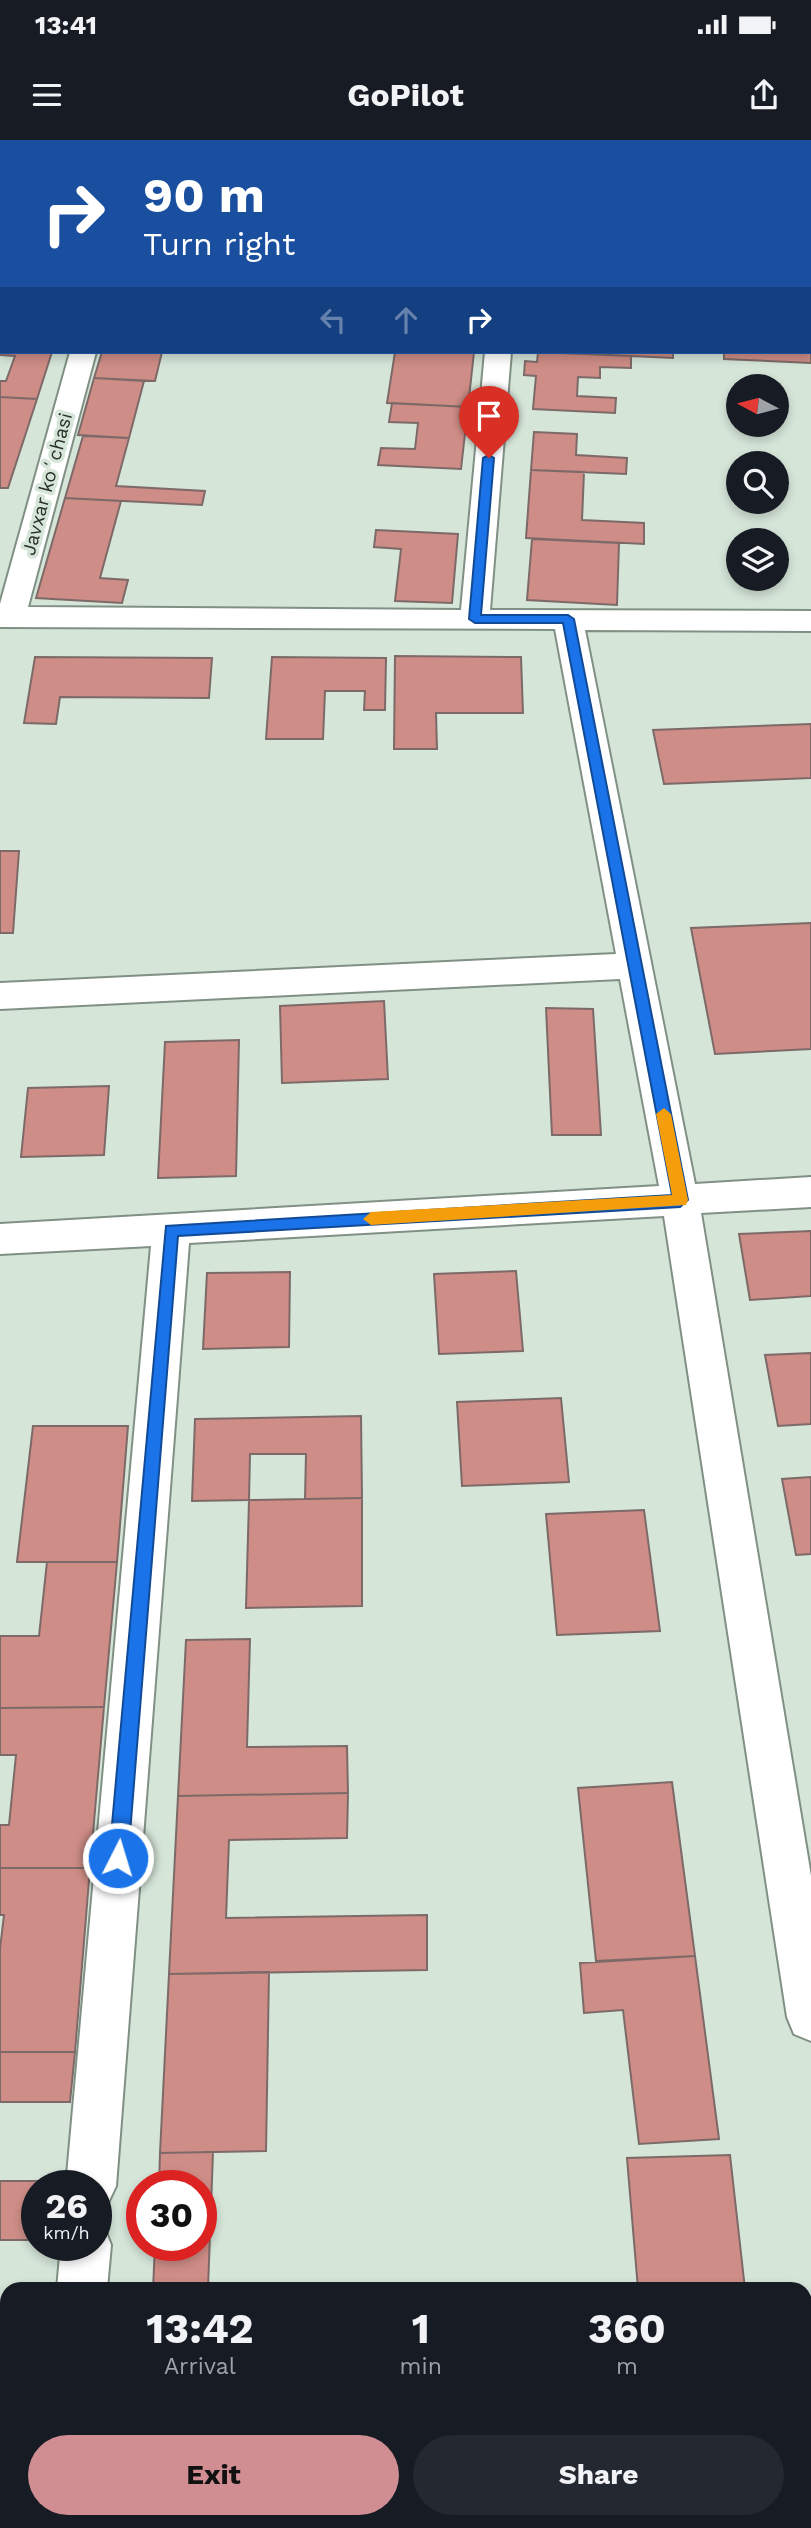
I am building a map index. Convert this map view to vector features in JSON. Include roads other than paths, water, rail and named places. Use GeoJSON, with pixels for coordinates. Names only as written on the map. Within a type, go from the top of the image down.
{"type":"FeatureCollection","features":[{"type":"Feature","properties":{"kind":"street","name":"Javxar koʻchasi"},"geometry":{"type":"LineString","coordinates":[[5,617],[82,354]]}},
{"type":"Feature","properties":{"kind":"street"},"geometry":{"type":"LineString","coordinates":[[475,619],[498,354]]}},
{"type":"Feature","properties":{"kind":"street"},"geometry":{"type":"LineString","coordinates":[[5,617],[811,621]]}},
{"type":"Feature","properties":{"kind":"street"},"geometry":{"type":"LineString","coordinates":[[568,619],[680,1200],[811,2017]]}},
{"type":"Feature","properties":{"kind":"street"},"geometry":{"type":"LineString","coordinates":[[0,996],[635,966]]}},
{"type":"Feature","properties":{"kind":"street"},"geometry":{"type":"LineString","coordinates":[[0,1239],[811,1192]]}},
{"type":"Feature","properties":{"kind":"street"},"geometry":{"type":"LineString","coordinates":[[92,2170],[171,1230]]}},
{"type":"Feature","properties":{"kind":"street"},"geometry":{"type":"LineString","coordinates":[[83,2282],[85,2261]]}}]}
